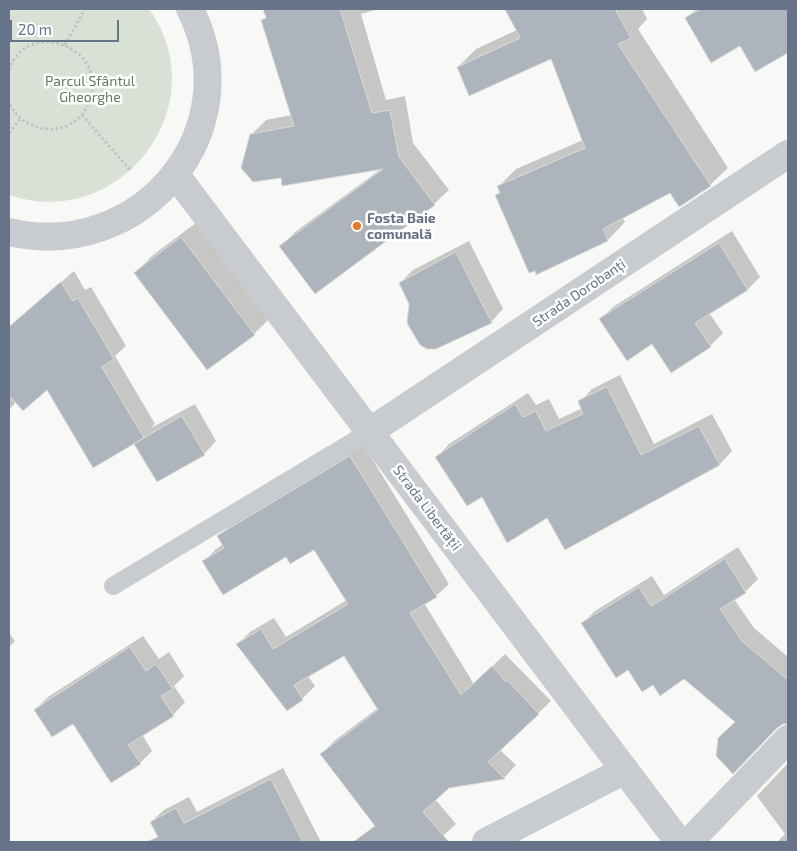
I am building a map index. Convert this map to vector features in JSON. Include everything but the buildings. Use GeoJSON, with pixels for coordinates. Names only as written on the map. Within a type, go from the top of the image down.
{"type":"FeatureCollection","features":[{"type":"Feature","properties":{"kind":"street"},"geometry":{"type":"LineString","coordinates":[[9,232],[20,235],[52,237],[96,230],[116,222],[144,205],[161,191],[175,174],[187,156],[196,136],[203,116],[206,92],[206,67],[203,45],[199,29],[190,9]]}},
{"type":"Feature","properties":{"kind":"street","name":"Strada Dorobanți"},"geometry":{"type":"LineString","coordinates":[[370,432],[788,154]]}},
{"type":"Feature","properties":{"kind":"street","name":"Strada Libertății"},"geometry":{"type":"LineString","coordinates":[[175,174],[679,842]]}},
{"type":"Feature","properties":{"kind":"street"},"geometry":{"type":"LineString","coordinates":[[689,842],[788,739]]}},
{"type":"Feature","properties":{"kind":"street"},"geometry":{"type":"LineString","coordinates":[[486,842],[625,770]]}},
{"type":"Feature","properties":{"kind":"lane"},"geometry":{"type":"LineString","coordinates":[[113,586],[370,432]]}},
{"type":"Feature","properties":{"kind":"path"},"geometry":{"type":"LineString","coordinates":[[65,45],[85,9]]}},
{"type":"Feature","properties":{"kind":"path"},"geometry":{"type":"LineString","coordinates":[[9,70],[17,56],[26,49],[36,44],[47,42],[65,45],[77,52],[85,60],[93,80],[88,106],[82,115],[66,126],[56,129],[36,127],[20,119],[9,103]]}},
{"type":"Feature","properties":{"kind":"path"},"geometry":{"type":"LineString","coordinates":[[82,115],[131,171]]}},
{"type":"Feature","properties":{"kind":"path"},"geometry":{"type":"LineString","coordinates":[[9,133],[20,119]]}},
{"type":"Feature","properties":{"kind":"green space","name":"Parcul Sfântul Gheorghe"},"geometry":{"type":"Polygon","coordinates":[[[9,9],[149,9],[167,46],[172,84],[164,120],[147,152],[120,178],[87,195],[50,202],[9,195],[9,9]]]}},
{"type":"Feature","properties":{"kind":"place","name":"Fosta Baie comunală"},"geometry":{"type":"Point","coordinates":[357,226]}}]}
